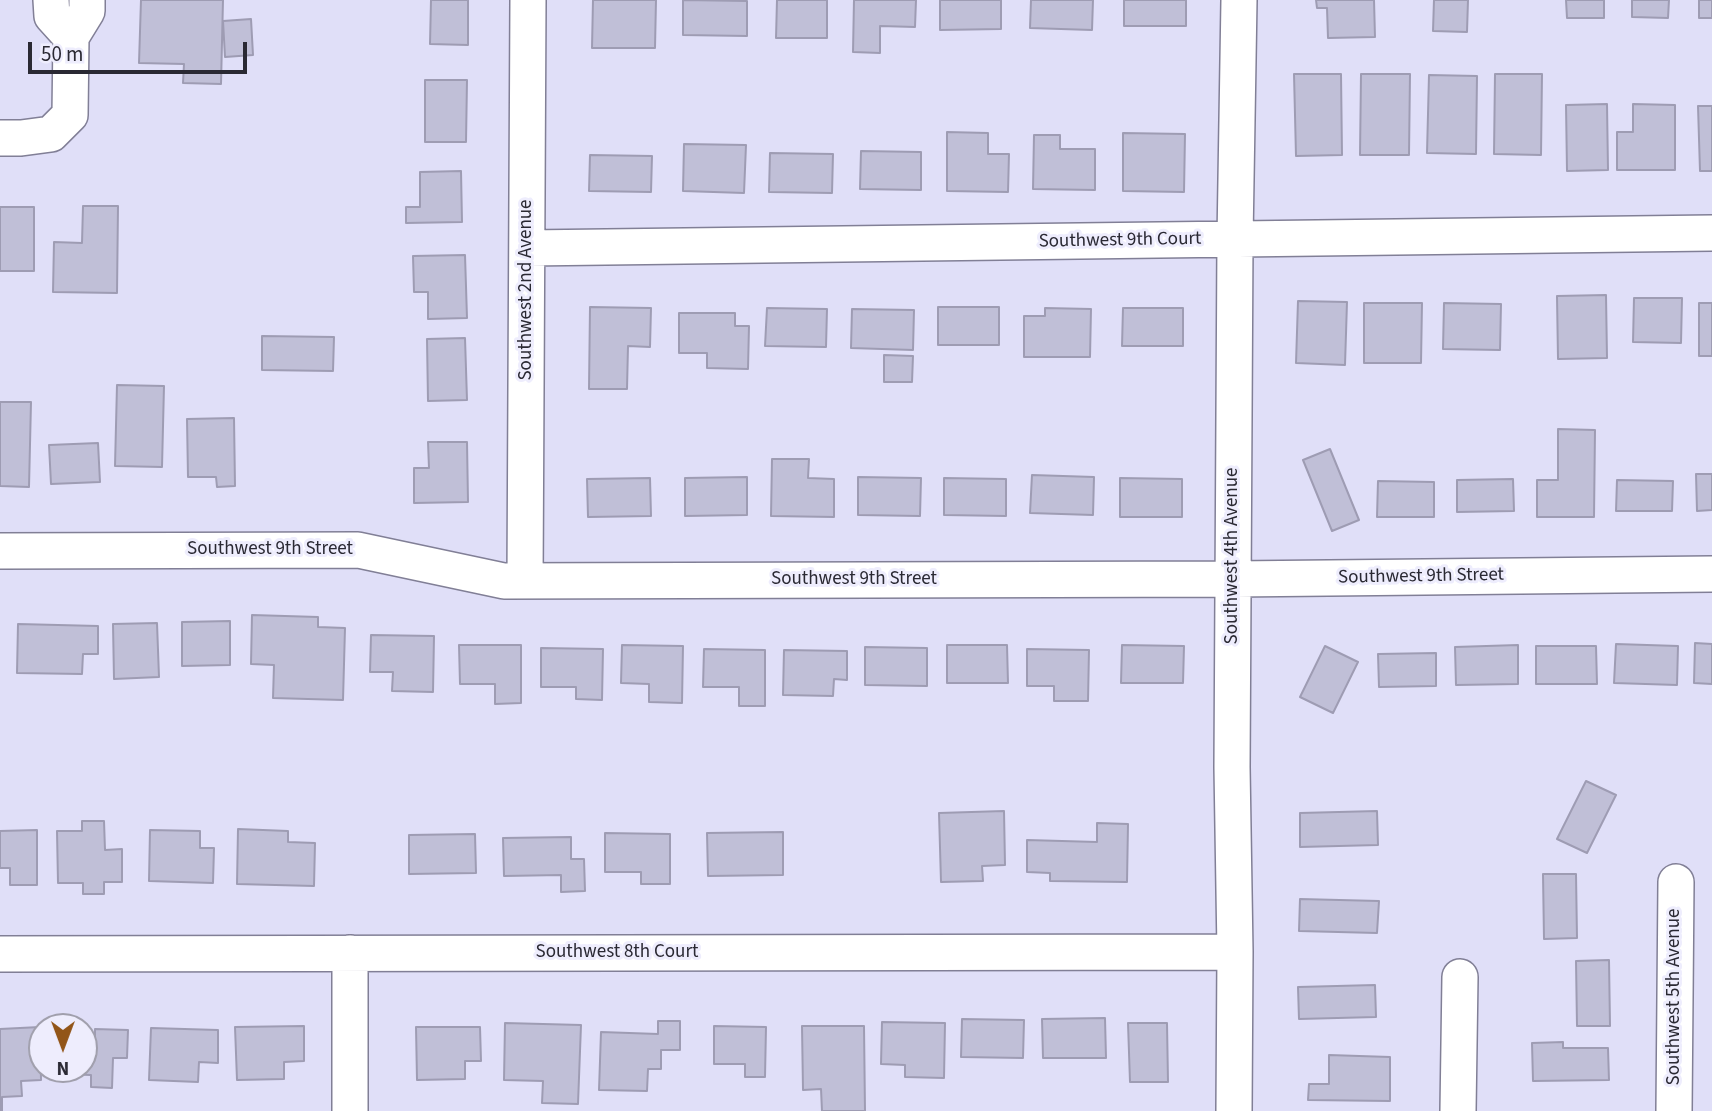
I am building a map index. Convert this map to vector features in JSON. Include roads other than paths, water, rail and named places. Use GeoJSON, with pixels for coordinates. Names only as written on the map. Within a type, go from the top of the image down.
{"type":"FeatureCollection","features":[{"type":"Feature","properties":{"kind":"street"},"geometry":{"type":"LineString","coordinates":[[51,0],[52,16],[71,37]]}},
{"type":"Feature","properties":{"kind":"street"},"geometry":{"type":"LineString","coordinates":[[0,138],[51,134],[70,115],[71,37],[87,11],[87,0]]}},
{"type":"Feature","properties":{"kind":"street","name":"Southwest 2nd Avenue"},"geometry":{"type":"LineString","coordinates":[[525,581],[528,0]]}},
{"type":"Feature","properties":{"kind":"street","name":"Southwest 4th Avenue"},"geometry":{"type":"LineString","coordinates":[[1234,1111],[1232,767],[1239,0]]}},
{"type":"Feature","properties":{"kind":"street","name":"Southwest 9th Court"},"geometry":{"type":"LineString","coordinates":[[527,248],[1712,233]]}},
{"type":"Feature","properties":{"kind":"street","name":"Southwest 9th Street"},"geometry":{"type":"LineString","coordinates":[[0,551],[358,550],[504,581],[1233,579],[1712,574]]}},
{"type":"Feature","properties":{"kind":"street","name":"Southwest 5th Avenue"},"geometry":{"type":"LineString","coordinates":[[1674,1111],[1676,883]]}},
{"type":"Feature","properties":{"kind":"street","name":"Southwest 8th Court"},"geometry":{"type":"LineString","coordinates":[[0,954],[1235,951]]}},
{"type":"Feature","properties":{"kind":"street"},"geometry":{"type":"LineString","coordinates":[[350,953],[350,1111]]}},
{"type":"Feature","properties":{"kind":"street"},"geometry":{"type":"LineString","coordinates":[[1458,1111],[1460,977]]}}]}
